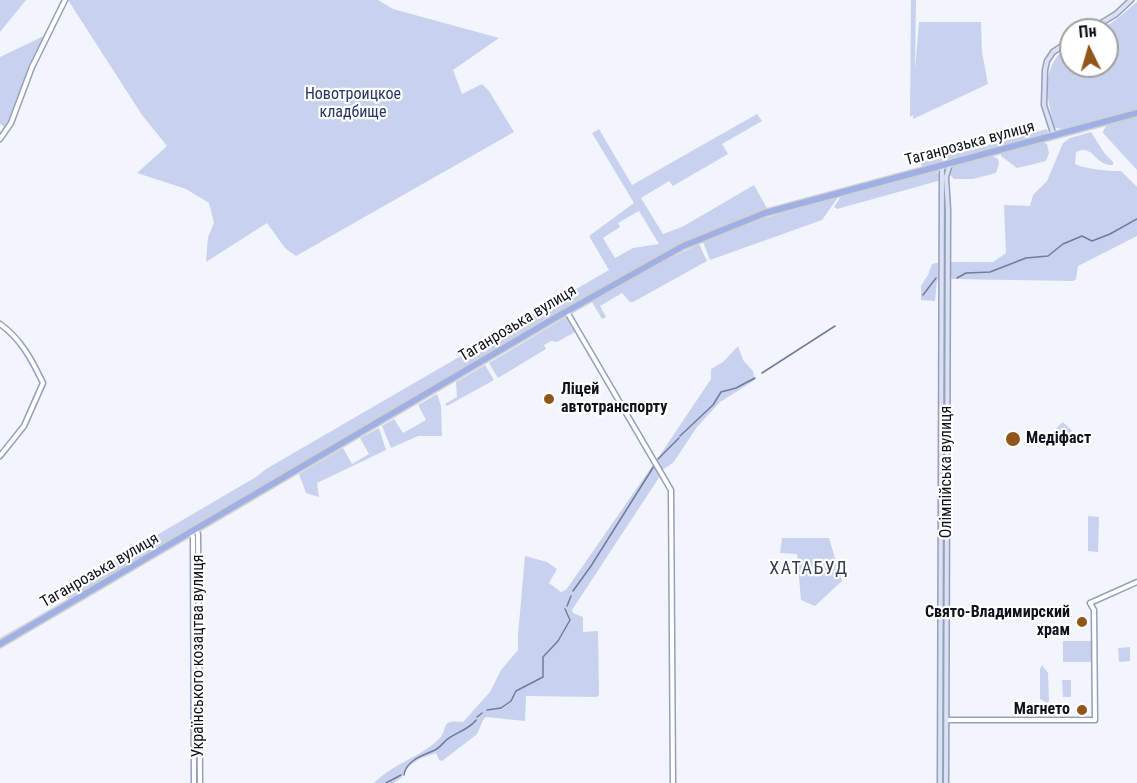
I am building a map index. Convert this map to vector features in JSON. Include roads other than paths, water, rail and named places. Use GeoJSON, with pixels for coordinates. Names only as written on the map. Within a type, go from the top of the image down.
{"type":"FeatureCollection","features":[{"type":"Feature","properties":{"kind":"highway","name":"Таганрозька вулиця"},"geometry":{"type":"LineString","coordinates":[[0,644],[664,255],[738,223],[934,167],[1137,113]]}},
{"type":"Feature","properties":{"kind":"main road"},"geometry":{"type":"LineString","coordinates":[[1110,18],[1131,0]]}},
{"type":"Feature","properties":{"kind":"main road"},"geometry":{"type":"LineString","coordinates":[[1054,136],[1044,105],[1045,70],[1053,52],[1059,48]]}},
{"type":"Feature","properties":{"kind":"main road"},"geometry":{"type":"LineString","coordinates":[[944,181],[946,164]]}},
{"type":"Feature","properties":{"kind":"main road","name":"Олімпійська вулиця"},"geometry":{"type":"LineString","coordinates":[[940,783],[941,235],[946,164]]}},
{"type":"Feature","properties":{"kind":"main road"},"geometry":{"type":"LineString","coordinates":[[934,167],[944,181]]}},
{"type":"Feature","properties":{"kind":"main road","name":"Олімпійська вулиця"},"geometry":{"type":"LineString","coordinates":[[944,181],[947,235],[946,783]]}},
{"type":"Feature","properties":{"kind":"main road"},"geometry":{"type":"LineString","coordinates":[[941,235],[947,235]]}},
{"type":"Feature","properties":{"kind":"main road"},"geometry":{"type":"LineString","coordinates":[[941,376],[947,376]]}},
{"type":"Feature","properties":{"kind":"main road"},"geometry":{"type":"LineString","coordinates":[[940,582],[947,582]]}},
{"type":"Feature","properties":{"kind":"main road"},"geometry":{"type":"LineString","coordinates":[[940,720],[947,720]]}},
{"type":"Feature","properties":{"kind":"street"},"geometry":{"type":"LineString","coordinates":[[0,139],[8,129],[32,67],[65,0]]}},
{"type":"Feature","properties":{"kind":"street"},"geometry":{"type":"LineString","coordinates":[[566,311],[671,490],[672,783]]}},
{"type":"Feature","properties":{"kind":"street"},"geometry":{"type":"LineString","coordinates":[[0,324],[14,335],[25,349],[43,383],[24,426],[0,456]]}},
{"type":"Feature","properties":{"kind":"street","name":"Українського козацтва вулиця"},"geometry":{"type":"LineString","coordinates":[[193,531],[198,534],[199,575],[194,783]]}},
{"type":"Feature","properties":{"kind":"street"},"geometry":{"type":"LineString","coordinates":[[947,720],[1095,720],[1094,610],[1090,603],[1137,582]]}},
{"type":"Feature","properties":{"kind":"street","name":"Українського козацтва вулиця"},"geometry":{"type":"LineString","coordinates":[[197,716],[200,783]]}},
{"type":"Feature","properties":{"kind":"waterway"},"geometry":{"type":"LineString","coordinates":[[957,278],[966,273],[990,272],[1026,258],[1048,256],[1063,244],[1082,236],[1092,241],[1137,219]]}},
{"type":"Feature","properties":{"kind":"waterway"},"geometry":{"type":"LineString","coordinates":[[923,295],[936,278]]}},
{"type":"Feature","properties":{"kind":"waterway"},"geometry":{"type":"LineString","coordinates":[[762,373],[835,326]]}},
{"type":"Feature","properties":{"kind":"waterway"},"geometry":{"type":"LineString","coordinates":[[680,436],[713,405],[721,392],[736,388],[755,378]]}},
{"type":"Feature","properties":{"kind":"waterway"},"geometry":{"type":"LineString","coordinates":[[658,459],[679,438]]}},
{"type":"Feature","properties":{"kind":"waterway"},"geometry":{"type":"LineString","coordinates":[[573,591],[654,466]]}},
{"type":"Feature","properties":{"kind":"waterway"},"geometry":{"type":"LineString","coordinates":[[567,606],[571,596]]}},
{"type":"Feature","properties":{"kind":"waterway"},"geometry":{"type":"LineString","coordinates":[[487,710],[501,708],[511,701],[516,691],[543,677],[543,657],[558,641],[570,620],[565,609]]}},
{"type":"Feature","properties":{"kind":"waterway"},"geometry":{"type":"LineString","coordinates":[[477,717],[482,713]]}},
{"type":"Feature","properties":{"kind":"waterway"},"geometry":{"type":"LineString","coordinates":[[404,775],[408,765],[437,749],[447,739],[468,728],[476,720]]}},
{"type":"Feature","properties":{"kind":"waterway"},"geometry":{"type":"LineString","coordinates":[[386,783],[401,775]]}},
{"type":"Feature","properties":{"kind":"place","name":"Ліцей автотранспорту"},"geometry":{"type":"Point","coordinates":[549,399]}},
{"type":"Feature","properties":{"kind":"place","name":"Медіфаст"},"geometry":{"type":"Point","coordinates":[1013,439]}},
{"type":"Feature","properties":{"kind":"place","name":"Свято-Владимирский храм"},"geometry":{"type":"Point","coordinates":[1082,622]}},
{"type":"Feature","properties":{"kind":"place","name":"Магнето"},"geometry":{"type":"Point","coordinates":[1082,710]}},
{"type":"Feature","properties":{"kind":"district","name":"ХАТАБУД"},"geometry":{"type":"Point","coordinates":[809,569]}},
{"type":"Feature","properties":{"kind":"park label","name":"Новотроицкое кладбище"},"geometry":{"type":"Point","coordinates":[353,104]}}]}
